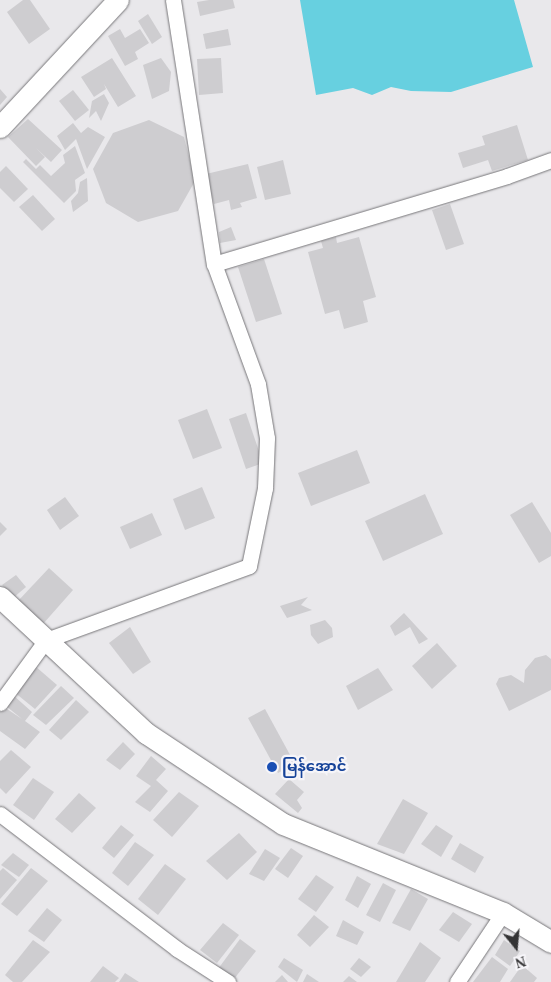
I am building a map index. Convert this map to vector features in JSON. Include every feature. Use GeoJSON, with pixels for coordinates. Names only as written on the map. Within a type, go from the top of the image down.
{"type":"FeatureCollection","features":[{"type":"Feature","properties":{"kind":"main road"},"geometry":{"type":"LineString","coordinates":[[0,127],[118,0]]}},
{"type":"Feature","properties":{"kind":"main road"},"geometry":{"type":"LineString","coordinates":[[0,597],[146,733],[282,824],[503,913],[551,942]]}},
{"type":"Feature","properties":{"kind":"street"},"geometry":{"type":"LineString","coordinates":[[0,703],[46,640],[249,566],[265,488],[267,438],[258,384],[214,264],[172,0]]}},
{"type":"Feature","properties":{"kind":"street"},"geometry":{"type":"LineString","coordinates":[[214,264],[507,176],[551,160]]}},
{"type":"Feature","properties":{"kind":"street"},"geometry":{"type":"LineString","coordinates":[[0,814],[177,949],[228,982]]}},
{"type":"Feature","properties":{"kind":"street"},"geometry":{"type":"LineString","coordinates":[[457,982],[503,913]]}},
{"type":"Feature","properties":{"kind":"water"},"geometry":{"type":"Polygon","coordinates":[[[300,0],[514,0],[533,67],[451,92],[411,91],[391,87],[372,95],[353,88],[316,95],[300,0]]]}},
{"type":"Feature","properties":{"kind":"building"},"geometry":{"type":"Polygon","coordinates":[[[23,0],[30,0],[50,29],[29,44],[7,12],[23,0]]]}},
{"type":"Feature","properties":{"kind":"building"},"geometry":{"type":"Polygon","coordinates":[[[233,0],[235,8],[200,16],[197,2],[233,0]]]}},
{"type":"Feature","properties":{"kind":"building"},"geometry":{"type":"Polygon","coordinates":[[[148,14],[162,37],[152,44],[138,21],[148,14]]]}},
{"type":"Feature","properties":{"kind":"building"},"geometry":{"type":"Polygon","coordinates":[[[120,29],[125,38],[140,29],[149,43],[135,52],[138,59],[125,66],[108,36],[120,29]]]}},
{"type":"Feature","properties":{"kind":"building"},"geometry":{"type":"Polygon","coordinates":[[[228,29],[231,45],[206,49],[203,34],[228,29]]]}},
{"type":"Feature","properties":{"kind":"building"},"geometry":{"type":"Polygon","coordinates":[[[112,58],[136,96],[118,107],[104,84],[106,89],[94,97],[81,77],[112,58]]]}},
{"type":"Feature","properties":{"kind":"building"},"geometry":{"type":"Polygon","coordinates":[[[161,58],[171,72],[169,91],[152,99],[143,65],[161,58]]]}},
{"type":"Feature","properties":{"kind":"building"},"geometry":{"type":"Polygon","coordinates":[[[221,58],[223,93],[199,95],[197,59],[221,58]]]}},
{"type":"Feature","properties":{"kind":"building"},"geometry":{"type":"Polygon","coordinates":[[[0,89],[7,97],[0,105],[0,89]]]}},
{"type":"Feature","properties":{"kind":"building"},"geometry":{"type":"Polygon","coordinates":[[[73,90],[89,110],[75,121],[59,101],[73,90]]]}},
{"type":"Feature","properties":{"kind":"building"},"geometry":{"type":"Polygon","coordinates":[[[104,94],[109,103],[101,121],[96,111],[89,118],[92,101],[104,94]]]}},
{"type":"Feature","properties":{"kind":"building"},"geometry":{"type":"Polygon","coordinates":[[[28,119],[62,150],[51,162],[36,148],[45,157],[36,166],[8,137],[28,119]]]}},
{"type":"Feature","properties":{"kind":"building"},"geometry":{"type":"Polygon","coordinates":[[[149,120],[184,137],[195,181],[178,211],[138,222],[106,203],[93,169],[113,133],[149,120]]]}},
{"type":"Feature","properties":{"kind":"building"},"geometry":{"type":"Polygon","coordinates":[[[73,123],[81,133],[88,127],[105,137],[87,169],[76,139],[65,150],[57,136],[73,123]]]}},
{"type":"Feature","properties":{"kind":"building"},"geometry":{"type":"Polygon","coordinates":[[[517,125],[528,160],[492,171],[488,160],[463,168],[458,153],[485,145],[482,136],[517,125]]]}},
{"type":"Feature","properties":{"kind":"building"},"geometry":{"type":"Polygon","coordinates":[[[75,146],[85,173],[75,180],[76,191],[64,203],[23,162],[26,159],[36,169],[40,165],[51,176],[65,163],[63,155],[75,146]]]}},
{"type":"Feature","properties":{"kind":"building"},"geometry":{"type":"Polygon","coordinates":[[[283,160],[291,194],[265,200],[257,167],[283,160]]]}},
{"type":"Feature","properties":{"kind":"building"},"geometry":{"type":"Polygon","coordinates":[[[248,164],[257,198],[240,203],[242,207],[231,210],[229,200],[214,204],[206,174],[248,164]]]}},
{"type":"Feature","properties":{"kind":"building"},"geometry":{"type":"Polygon","coordinates":[[[6,166],[28,189],[14,202],[0,188],[0,172],[6,166]]]}},
{"type":"Feature","properties":{"kind":"building"},"geometry":{"type":"Polygon","coordinates":[[[87,178],[88,201],[73,212],[71,201],[78,193],[80,182],[87,178]]]}},
{"type":"Feature","properties":{"kind":"building"},"geometry":{"type":"Polygon","coordinates":[[[33,195],[55,219],[42,231],[19,207],[33,195]]]}},
{"type":"Feature","properties":{"kind":"building"},"geometry":{"type":"Polygon","coordinates":[[[450,204],[464,244],[446,250],[432,210],[450,204]]]}},
{"type":"Feature","properties":{"kind":"building"},"geometry":{"type":"Polygon","coordinates":[[[231,227],[236,240],[220,243],[219,232],[231,227]]]}},
{"type":"Feature","properties":{"kind":"building"},"geometry":{"type":"Polygon","coordinates":[[[336,237],[337,243],[359,237],[376,297],[363,301],[368,322],[344,329],[339,310],[325,314],[308,252],[323,248],[321,241],[336,237]]]}},
{"type":"Feature","properties":{"kind":"building"},"geometry":{"type":"Polygon","coordinates":[[[264,259],[282,314],[256,322],[238,267],[264,259]]]}},
{"type":"Feature","properties":{"kind":"building"},"geometry":{"type":"Polygon","coordinates":[[[207,409],[222,448],[193,459],[178,420],[207,409]]]}},
{"type":"Feature","properties":{"kind":"building"},"geometry":{"type":"Polygon","coordinates":[[[246,413],[263,463],[246,469],[229,419],[246,413]]]}},
{"type":"Feature","properties":{"kind":"building"},"geometry":{"type":"Polygon","coordinates":[[[357,450],[370,483],[311,506],[298,473],[357,450]]]}},
{"type":"Feature","properties":{"kind":"building"},"geometry":{"type":"Polygon","coordinates":[[[202,487],[215,518],[185,530],[173,499],[202,487]]]}},
{"type":"Feature","properties":{"kind":"building"},"geometry":{"type":"Polygon","coordinates":[[[425,494],[443,534],[383,561],[365,521],[425,494]]]}},
{"type":"Feature","properties":{"kind":"building"},"geometry":{"type":"Polygon","coordinates":[[[65,497],[79,516],[60,530],[47,510],[65,497]]]}},
{"type":"Feature","properties":{"kind":"building"},"geometry":{"type":"Polygon","coordinates":[[[532,502],[551,533],[551,556],[539,563],[510,515],[532,502]]]}},
{"type":"Feature","properties":{"kind":"building"},"geometry":{"type":"Polygon","coordinates":[[[152,513],[162,535],[130,549],[120,527],[152,513]]]}},
{"type":"Feature","properties":{"kind":"building"},"geometry":{"type":"Polygon","coordinates":[[[0,522],[7,529],[0,536],[0,522]]]}},
{"type":"Feature","properties":{"kind":"building"},"geometry":{"type":"Polygon","coordinates":[[[49,568],[73,590],[43,624],[18,601],[49,568]]]}},
{"type":"Feature","properties":{"kind":"building"},"geometry":{"type":"Polygon","coordinates":[[[16,575],[26,587],[13,598],[2,585],[16,575]]]}},
{"type":"Feature","properties":{"kind":"building"},"geometry":{"type":"Polygon","coordinates":[[[308,597],[301,605],[312,610],[287,618],[280,606],[308,597]]]}},
{"type":"Feature","properties":{"kind":"building"},"geometry":{"type":"Polygon","coordinates":[[[404,613],[428,639],[419,644],[410,627],[395,636],[390,626],[404,613]]]}},
{"type":"Feature","properties":{"kind":"building"},"geometry":{"type":"Polygon","coordinates":[[[325,620],[332,628],[333,637],[318,644],[311,635],[310,625],[325,620]]]}},
{"type":"Feature","properties":{"kind":"building"},"geometry":{"type":"Polygon","coordinates":[[[130,627],[151,662],[133,674],[109,643],[130,627]]]}},
{"type":"Feature","properties":{"kind":"building"},"geometry":{"type":"Polygon","coordinates":[[[437,643],[457,666],[432,689],[412,666],[437,643]]]}},
{"type":"Feature","properties":{"kind":"building"},"geometry":{"type":"Polygon","coordinates":[[[546,655],[551,659],[551,690],[509,711],[496,684],[499,678],[511,675],[524,683],[525,670],[535,658],[546,655]]]}},
{"type":"Feature","properties":{"kind":"building"},"geometry":{"type":"Polygon","coordinates":[[[35,666],[57,685],[35,709],[14,692],[35,666]]]}},
{"type":"Feature","properties":{"kind":"building"},"geometry":{"type":"Polygon","coordinates":[[[378,668],[393,690],[358,710],[346,686],[378,668]]]}},
{"type":"Feature","properties":{"kind":"building"},"geometry":{"type":"Polygon","coordinates":[[[61,686],[74,698],[46,725],[33,715],[61,686]]]}},
{"type":"Feature","properties":{"kind":"building"},"geometry":{"type":"Polygon","coordinates":[[[13,695],[32,712],[25,721],[40,732],[25,749],[0,731],[0,712],[4,707],[22,719],[6,706],[13,695]]]}},
{"type":"Feature","properties":{"kind":"building"},"geometry":{"type":"Polygon","coordinates":[[[76,700],[89,712],[61,740],[49,730],[76,700]]]}},
{"type":"Feature","properties":{"kind":"building"},"geometry":{"type":"Polygon","coordinates":[[[265,709],[295,764],[278,773],[248,718],[265,709]]]}},
{"type":"Feature","properties":{"kind":"building"},"geometry":{"type":"Polygon","coordinates":[[[123,742],[135,754],[120,770],[106,760],[123,742]]]}},
{"type":"Feature","properties":{"kind":"building"},"geometry":{"type":"Polygon","coordinates":[[[11,750],[31,767],[6,794],[0,788],[0,761],[11,750]]]}},
{"type":"Feature","properties":{"kind":"building"},"geometry":{"type":"Polygon","coordinates":[[[151,756],[166,769],[156,780],[168,791],[150,812],[135,802],[151,786],[136,776],[151,756]]]}},
{"type":"Feature","properties":{"kind":"building"},"geometry":{"type":"Polygon","coordinates":[[[33,778],[54,792],[34,820],[13,805],[33,778]]]}},
{"type":"Feature","properties":{"kind":"building"},"geometry":{"type":"Polygon","coordinates":[[[289,779],[304,792],[297,800],[302,808],[298,813],[275,794],[289,779]]]}},
{"type":"Feature","properties":{"kind":"building"},"geometry":{"type":"Polygon","coordinates":[[[179,792],[199,806],[172,837],[153,820],[179,792]]]}},
{"type":"Feature","properties":{"kind":"building"},"geometry":{"type":"Polygon","coordinates":[[[79,793],[96,808],[72,833],[55,819],[79,793]]]}},
{"type":"Feature","properties":{"kind":"building"},"geometry":{"type":"Polygon","coordinates":[[[403,799],[428,813],[404,854],[377,844],[403,799]]]}},
{"type":"Feature","properties":{"kind":"building"},"geometry":{"type":"Polygon","coordinates":[[[121,825],[134,835],[114,858],[102,848],[121,825]]]}},
{"type":"Feature","properties":{"kind":"building"},"geometry":{"type":"Polygon","coordinates":[[[436,825],[453,836],[441,857],[421,844],[436,825]]]}},
{"type":"Feature","properties":{"kind":"building"},"geometry":{"type":"Polygon","coordinates":[[[239,833],[257,852],[227,880],[206,861],[239,833]]]}},
{"type":"Feature","properties":{"kind":"building"},"geometry":{"type":"Polygon","coordinates":[[[135,842],[154,855],[128,886],[112,873],[135,842]]]}},
{"type":"Feature","properties":{"kind":"building"},"geometry":{"type":"Polygon","coordinates":[[[460,843],[484,857],[475,873],[451,859],[460,843]]]}},
{"type":"Feature","properties":{"kind":"building"},"geometry":{"type":"Polygon","coordinates":[[[291,848],[303,856],[288,878],[275,869],[291,848]]]}},
{"type":"Feature","properties":{"kind":"building"},"geometry":{"type":"Polygon","coordinates":[[[265,849],[280,858],[264,881],[249,874],[265,849]]]}},
{"type":"Feature","properties":{"kind":"building"},"geometry":{"type":"Polygon","coordinates":[[[13,853],[29,865],[19,877],[1,865],[13,853]]]}},
{"type":"Feature","properties":{"kind":"building"},"geometry":{"type":"Polygon","coordinates":[[[165,864],[186,879],[158,915],[138,899],[165,864]]]}},
{"type":"Feature","properties":{"kind":"building"},"geometry":{"type":"Polygon","coordinates":[[[3,868],[17,880],[0,899],[0,871],[3,868]]]}},
{"type":"Feature","properties":{"kind":"building"},"geometry":{"type":"Polygon","coordinates":[[[31,868],[48,881],[17,916],[1,904],[31,868]]]}},
{"type":"Feature","properties":{"kind":"building"},"geometry":{"type":"Polygon","coordinates":[[[316,875],[334,887],[316,912],[298,899],[316,875]]]}},
{"type":"Feature","properties":{"kind":"building"},"geometry":{"type":"Polygon","coordinates":[[[357,876],[371,884],[358,908],[345,900],[357,876]]]}},
{"type":"Feature","properties":{"kind":"building"},"geometry":{"type":"Polygon","coordinates":[[[383,883],[396,890],[380,922],[366,915],[383,883]]]}},
{"type":"Feature","properties":{"kind":"building"},"geometry":{"type":"Polygon","coordinates":[[[411,889],[428,899],[410,931],[392,923],[411,889]]]}},
{"type":"Feature","properties":{"kind":"building"},"geometry":{"type":"Polygon","coordinates":[[[47,908],[62,920],[44,942],[28,931],[47,908]]]}},
{"type":"Feature","properties":{"kind":"building"},"geometry":{"type":"Polygon","coordinates":[[[453,912],[472,924],[459,942],[439,930],[453,912]]]}},
{"type":"Feature","properties":{"kind":"building"},"geometry":{"type":"Polygon","coordinates":[[[314,915],[329,927],[310,947],[297,935],[314,915]]]}},
{"type":"Feature","properties":{"kind":"building"},"geometry":{"type":"Polygon","coordinates":[[[343,920],[364,932],[357,945],[336,936],[343,920]]]}},
{"type":"Feature","properties":{"kind":"building"},"geometry":{"type":"Polygon","coordinates":[[[223,923],[239,935],[217,963],[200,950],[223,923]]]}},
{"type":"Feature","properties":{"kind":"building"},"geometry":{"type":"Polygon","coordinates":[[[240,939],[256,951],[234,979],[218,969],[240,939]]]}},
{"type":"Feature","properties":{"kind":"building"},"geometry":{"type":"Polygon","coordinates":[[[33,940],[50,952],[22,982],[13,982],[5,975],[33,940]]]}},
{"type":"Feature","properties":{"kind":"building"},"geometry":{"type":"Polygon","coordinates":[[[504,940],[520,951],[510,966],[495,955],[504,940]]]}},
{"type":"Feature","properties":{"kind":"building"},"geometry":{"type":"Polygon","coordinates":[[[420,942],[441,958],[425,982],[396,982],[420,942]]]}},
{"type":"Feature","properties":{"kind":"building"},"geometry":{"type":"Polygon","coordinates":[[[492,957],[508,969],[500,982],[473,982],[492,957]]]}},
{"type":"Feature","properties":{"kind":"building"},"geometry":{"type":"Polygon","coordinates":[[[284,958],[303,970],[297,982],[278,967],[284,958]]]}},
{"type":"Feature","properties":{"kind":"building"},"geometry":{"type":"Polygon","coordinates":[[[359,958],[371,967],[361,977],[350,969],[359,958]]]}},
{"type":"Feature","properties":{"kind":"building"},"geometry":{"type":"Polygon","coordinates":[[[522,965],[537,978],[534,982],[510,982],[522,965]]]}},
{"type":"Feature","properties":{"kind":"building"},"geometry":{"type":"Polygon","coordinates":[[[103,966],[119,978],[115,982],[90,982],[103,966]]]}},
{"type":"Feature","properties":{"kind":"building"},"geometry":{"type":"Polygon","coordinates":[[[125,973],[139,982],[119,982],[125,973]]]}},
{"type":"Feature","properties":{"kind":"building"},"geometry":{"type":"Polygon","coordinates":[[[307,974],[319,982],[303,982],[307,974]]]}},
{"type":"Feature","properties":{"kind":"building"},"geometry":{"type":"Polygon","coordinates":[[[282,975],[288,982],[275,982],[282,975]]]}},
{"type":"Feature","properties":{"kind":"building"},"geometry":{"type":"Polygon","coordinates":[[[349,976],[357,982],[343,982],[349,976]]]}},
{"type":"Feature","properties":{"kind":"place","name":"မြန်အောင်"},"geometry":{"type":"Point","coordinates":[272,767]}}]}
